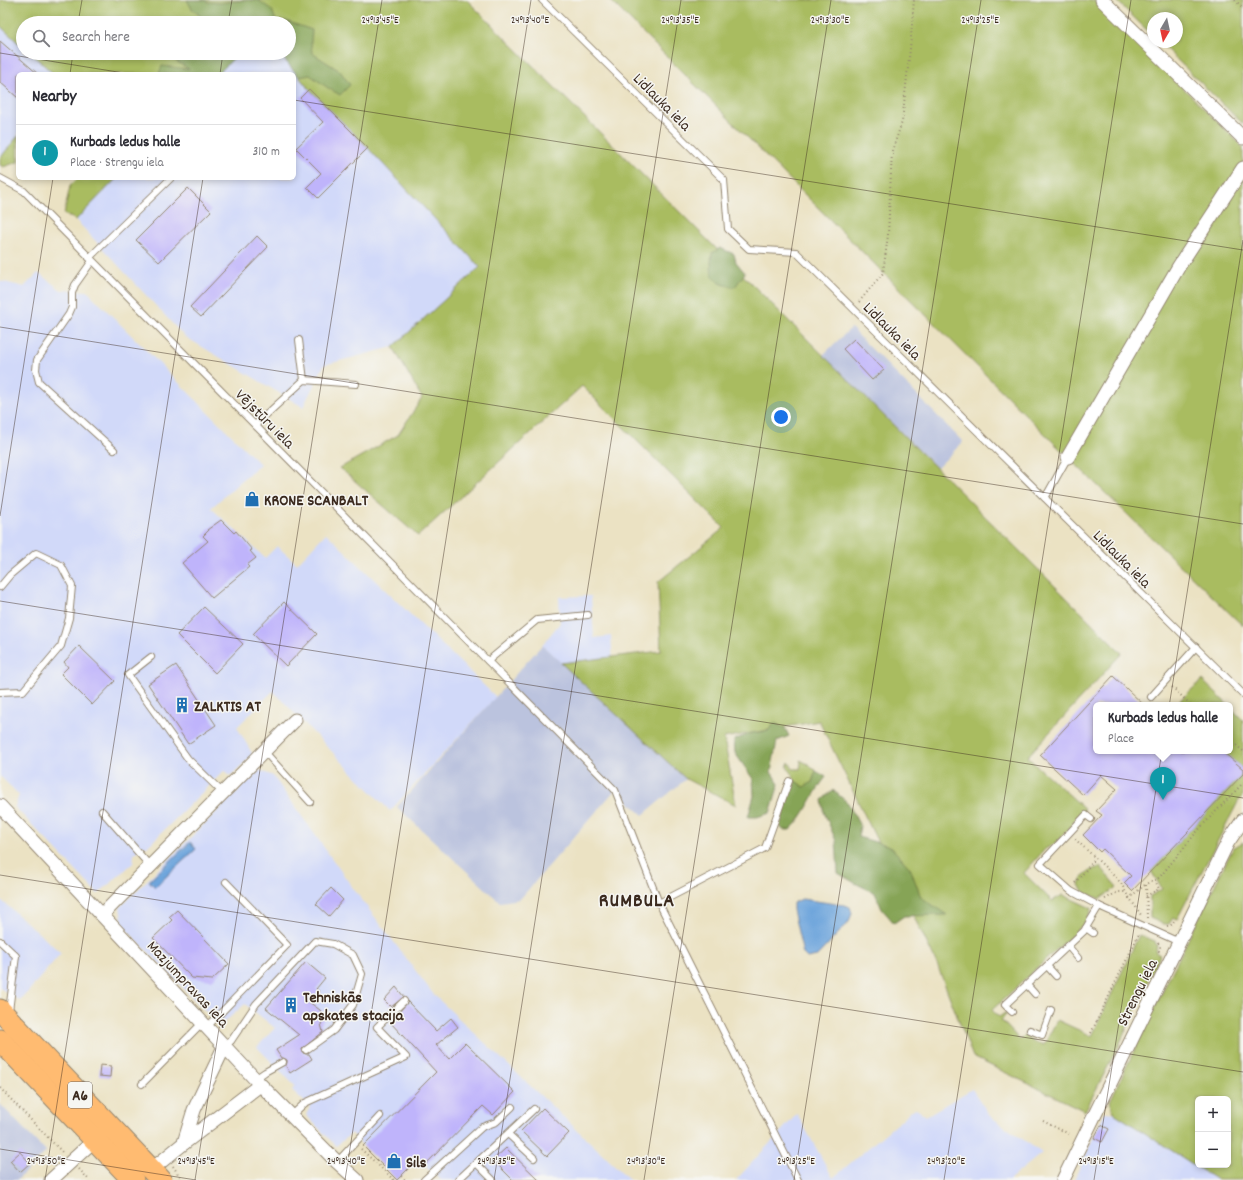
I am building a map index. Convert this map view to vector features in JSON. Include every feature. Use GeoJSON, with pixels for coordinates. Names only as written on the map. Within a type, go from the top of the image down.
{"type":"FeatureCollection","features":[{"type":"Feature","properties":{"kind":"highway","name":"A6"},"geometry":{"type":"LineString","coordinates":[[4,1015],[102,1133],[133,1180]]}},
{"type":"Feature","properties":{"kind":"highway","name":"A6"},"geometry":{"type":"LineString","coordinates":[[0,1040],[102,1133],[160,1169]]}},
{"type":"Feature","properties":{"kind":"street"},"geometry":{"type":"LineString","coordinates":[[1102,0],[1243,138]]}},
{"type":"Feature","properties":{"kind":"street"},"geometry":{"type":"LineString","coordinates":[[1068,457],[1179,266],[1243,168]]}},
{"type":"Feature","properties":{"kind":"street"},"geometry":{"type":"LineString","coordinates":[[102,915],[295,720]]}},
{"type":"Feature","properties":{"kind":"street","name":"Mazjumpravas iela"},"geometry":{"type":"LineString","coordinates":[[0,806],[224,1047],[291,1116],[357,1180]]}},
{"type":"Feature","properties":{"kind":"street","name":"Strengu iela"},"geometry":{"type":"LineString","coordinates":[[1063,1180],[1228,842],[1243,820]]}},
{"type":"Feature","properties":{"kind":"street"},"geometry":{"type":"LineString","coordinates":[[184,1143],[194,1110],[224,1047]]}},
{"type":"Feature","properties":{"kind":"street"},"geometry":{"type":"LineString","coordinates":[[160,1169],[184,1143],[258,1082]]}},
{"type":"Feature","properties":{"kind":"street"},"geometry":{"type":"LineString","coordinates":[[54,1179],[71,1161],[102,1133]]}},
{"type":"Feature","properties":{"kind":"lane","name":"Lidlauka iela"},"geometry":{"type":"LineString","coordinates":[[542,0],[724,180],[728,230],[749,249],[796,252],[1243,694]]}},
{"type":"Feature","properties":{"kind":"lane","name":"Vējstūru iela"},"geometry":{"type":"LineString","coordinates":[[0,178],[24,191],[615,790],[659,903],[798,1180]]}},
{"type":"Feature","properties":{"kind":"lane"},"geometry":{"type":"LineString","coordinates":[[114,450],[39,382],[36,370],[38,360],[71,310],[73,303],[72,293],[75,285],[91,260],[169,180]]}},
{"type":"Feature","properties":{"kind":"lane"},"geometry":{"type":"LineString","coordinates":[[299,340],[304,380]]}},
{"type":"Feature","properties":{"kind":"lane"},"geometry":{"type":"LineString","coordinates":[[255,425],[304,380],[356,384]]}},
{"type":"Feature","properties":{"kind":"lane"},"geometry":{"type":"LineString","coordinates":[[1045,498],[1068,457]]}},
{"type":"Feature","properties":{"kind":"lane"},"geometry":{"type":"LineString","coordinates":[[0,587],[10,575],[36,553],[61,565],[72,586],[69,618],[61,646],[23,691],[0,692]]}},
{"type":"Feature","properties":{"kind":"lane"},"geometry":{"type":"LineString","coordinates":[[488,661],[538,620],[588,615]]}},
{"type":"Feature","properties":{"kind":"lane"},"geometry":{"type":"LineString","coordinates":[[1151,697],[1196,647]]}},
{"type":"Feature","properties":{"kind":"lane"},"geometry":{"type":"LineString","coordinates":[[151,657],[128,675],[188,759],[223,792]]}},
{"type":"Feature","properties":{"kind":"lane"},"geometry":{"type":"LineString","coordinates":[[264,751],[310,802]]}},
{"type":"Feature","properties":{"kind":"lane"},"geometry":{"type":"LineString","coordinates":[[659,903],[765,848],[789,781]]}},
{"type":"Feature","properties":{"kind":"lane"},"geometry":{"type":"LineString","coordinates":[[102,811],[150,866]]}},
{"type":"Feature","properties":{"kind":"lane"},"geometry":{"type":"LineString","coordinates":[[1091,819],[1086,815],[1070,834],[1040,864],[1071,891],[1099,906],[1179,942]]}},
{"type":"Feature","properties":{"kind":"lane"},"geometry":{"type":"LineString","coordinates":[[142,1084],[286,945],[226,882]]}},
{"type":"Feature","properties":{"kind":"lane"},"geometry":{"type":"LineString","coordinates":[[1012,1012],[1005,1005],[1086,928],[1099,906]]}},
{"type":"Feature","properties":{"kind":"lane"},"geometry":{"type":"LineString","coordinates":[[1086,928],[1092,933]]}},
{"type":"Feature","properties":{"kind":"lane"},"geometry":{"type":"LineString","coordinates":[[0,941],[16,956],[4,1015]]}},
{"type":"Feature","properties":{"kind":"lane"},"geometry":{"type":"LineString","coordinates":[[224,1047],[230,1041],[256,1004],[315,942],[333,944],[353,955],[362,974],[354,1005],[334,1030],[306,1050]]}},
{"type":"Feature","properties":{"kind":"lane"},"geometry":{"type":"LineString","coordinates":[[1068,946],[1078,958]]}},
{"type":"Feature","properties":{"kind":"lane"},"geometry":{"type":"LineString","coordinates":[[1047,966],[1056,976]]}},
{"type":"Feature","properties":{"kind":"lane"},"geometry":{"type":"LineString","coordinates":[[1026,985],[1035,994]]}},
{"type":"Feature","properties":{"kind":"lane"},"geometry":{"type":"LineString","coordinates":[[291,1116],[305,1103],[406,1058],[377,1027],[404,1001]]}},
{"type":"Feature","properties":{"kind":"lane"},"geometry":{"type":"LineString","coordinates":[[1030,1030],[1042,1035],[1052,1010]]}},
{"type":"Feature","properties":{"kind":"lane"},"geometry":{"type":"LineString","coordinates":[[258,1082],[265,1072],[283,1062]]}},
{"type":"Feature","properties":{"kind":"lane"},"geometry":{"type":"LineString","coordinates":[[424,1180],[482,1127],[496,1122],[512,1107]]}},
{"type":"Feature","properties":{"kind":"lane"},"geometry":{"type":"LineString","coordinates":[[458,1180],[534,1109]]}},
{"type":"Feature","properties":{"kind":"lane"},"geometry":{"type":"LineString","coordinates":[[337,1162],[380,1116]]}},
{"type":"Feature","properties":{"kind":"lane"},"geometry":{"type":"LineString","coordinates":[[508,1134],[534,1158]]}},
{"type":"Feature","properties":{"kind":"lane"},"geometry":{"type":"LineString","coordinates":[[476,1163],[493,1180]]}},
{"type":"Feature","properties":{"kind":"path"},"geometry":{"type":"LineString","coordinates":[[853,309],[883,273],[888,235],[892,152],[902,122],[914,0]]}},
{"type":"Feature","properties":{"kind":"path"},"geometry":{"type":"LineString","coordinates":[[1235,0],[1243,8]]}},
{"type":"Feature","properties":{"kind":"path"},"geometry":{"type":"LineString","coordinates":[[1165,681],[1188,702]]}},
{"type":"Feature","properties":{"kind":"path"},"geometry":{"type":"LineString","coordinates":[[1233,743],[1243,752]]}},
{"type":"Feature","properties":{"kind":"path"},"geometry":{"type":"LineString","coordinates":[[1130,898],[1146,884],[1159,878],[1200,828],[1243,783]]}},
{"type":"Feature","properties":{"kind":"path"},"geometry":{"type":"LineString","coordinates":[[1070,834],[1121,883],[1125,892],[1140,914],[1147,920],[1146,884]]}},
{"type":"Feature","properties":{"kind":"path"},"geometry":{"type":"LineString","coordinates":[[1071,891],[1077,879],[1096,858]]}},
{"type":"Feature","properties":{"kind":"path"},"geometry":{"type":"LineString","coordinates":[[1146,896],[1159,889],[1155,880]]}},
{"type":"Feature","properties":{"kind":"path"},"geometry":{"type":"LineString","coordinates":[[1099,906],[1104,900],[1118,892],[1125,892]]}},
{"type":"Feature","properties":{"kind":"path"},"geometry":{"type":"LineString","coordinates":[[1091,1033],[1140,932],[1142,933],[1144,926]]}},
{"type":"Feature","properties":{"kind":"path"},"geometry":{"type":"LineString","coordinates":[[1142,933],[1154,938],[1159,943],[1159,951],[1162,953]]}},
{"type":"Feature","properties":{"kind":"path"},"geometry":{"type":"LineString","coordinates":[[0,1088],[89,1180]]}},
{"type":"Feature","properties":{"kind":"path"},"geometry":{"type":"LineString","coordinates":[[1043,1121],[1083,1141]]}},
{"type":"Feature","properties":{"kind":"path"},"geometry":{"type":"LineString","coordinates":[[355,1143],[394,1180]]}},
{"type":"Feature","properties":{"kind":"path"},"geometry":{"type":"LineString","coordinates":[[160,1169],[182,1180]]}},
{"type":"Feature","properties":{"kind":"path"},"geometry":{"type":"LineString","coordinates":[[401,1176],[406,1180]]}},
{"type":"Feature","properties":{"kind":"shaded area"},"geometry":{"type":"Polygon","coordinates":[[[0,26],[16,41],[16,60],[38,60],[52,72],[16,72],[16,138],[0,158],[0,26]]]}},
{"type":"Feature","properties":{"kind":"shaded area"},"geometry":{"type":"Polygon","coordinates":[[[232,60],[285,60],[295,72],[220,72],[232,60]]]}},
{"type":"Feature","properties":{"kind":"shaded area"},"geometry":{"type":"Polygon","coordinates":[[[296,73],[309,89],[368,148],[480,267],[393,347],[324,365],[303,407],[184,336],[76,220],[115,180],[296,180],[296,73]]]}},
{"type":"Feature","properties":{"kind":"shaded area"},"geometry":{"type":"Polygon","coordinates":[[[38,273],[61,290],[87,291],[260,464],[211,508],[265,558],[277,546],[297,564],[326,533],[496,697],[390,811],[273,691],[237,727],[253,755],[230,776],[225,770],[147,847],[141,847],[134,854],[133,863],[98,894],[15,807],[19,795],[0,776],[0,281],[24,287],[38,273]]]}},
{"type":"Feature","properties":{"kind":"shaded area"},"geometry":{"type":"Polygon","coordinates":[[[851,328],[963,442],[937,468],[823,355],[851,328]]]}},
{"type":"Feature","properties":{"kind":"shaded area"},"geometry":{"type":"Polygon","coordinates":[[[591,596],[594,638],[611,636],[613,665],[589,690],[542,645],[560,623],[559,597],[591,596]]]}},
{"type":"Feature","properties":{"kind":"shaded area"},"geometry":{"type":"Polygon","coordinates":[[[542,645],[686,779],[643,815],[615,790],[520,899],[500,902],[397,807],[542,645]]]}},
{"type":"Feature","properties":{"kind":"shaded area"},"geometry":{"type":"Polygon","coordinates":[[[259,770],[273,776],[355,891],[434,995],[630,1180],[441,1180],[418,1160],[397,1180],[352,1133],[336,1146],[306,1115],[310,1107],[292,1090],[295,1086],[257,1047],[275,1028],[245,1004],[220,1026],[123,926],[120,907],[259,770]]]}},
{"type":"Feature","properties":{"kind":"shaded area"},"geometry":{"type":"Polygon","coordinates":[[[0,899],[61,953],[20,1001],[0,988],[0,899]]]}},
{"type":"Feature","properties":{"kind":"shaded area"},"geometry":{"type":"Polygon","coordinates":[[[972,1089],[990,1116],[1042,1153],[1009,1180],[736,1180],[797,1114],[833,1178],[915,1108],[926,1116],[972,1089]]]}},
{"type":"Feature","properties":{"kind":"shaded area"},"geometry":{"type":"Polygon","coordinates":[[[0,1104],[46,1152],[17,1180],[0,1180],[0,1104]]]}},
{"type":"Feature","properties":{"kind":"shaded area"},"geometry":{"type":"Polygon","coordinates":[[[1105,1112],[1114,1113],[1195,1166],[1195,1168],[1199,1168],[1217,1180],[1074,1180],[1105,1112]]]}},
{"type":"Feature","properties":{"kind":"green space"},"geometry":{"type":"Polygon","coordinates":[[[0,0],[467,0],[1122,653],[1027,757],[1085,809],[1056,843],[1045,849],[1024,873],[1052,901],[1063,895],[1091,908],[1090,912],[1083,925],[992,1010],[999,1017],[1005,1013],[1007,1014],[1001,1020],[1020,1040],[1025,1035],[1035,1042],[1044,1045],[1057,1020],[1092,1036],[1139,935],[1155,941],[1157,947],[1155,952],[1160,955],[1118,1047],[1085,1111],[973,1057],[936,962],[819,721],[724,738],[736,805],[686,779],[561,663],[661,651],[658,582],[724,528],[582,386],[418,536],[340,468],[398,435],[422,398],[393,347],[480,267],[368,148],[309,89],[285,60],[296,60],[296,16],[16,16],[16,41],[0,26],[0,0]]]}},
{"type":"Feature","properties":{"kind":"green space"},"geometry":{"type":"Polygon","coordinates":[[[187,0],[205,0],[207,2],[220,3],[258,0],[272,10],[274,16],[200,16],[192,9],[187,0]]]}},
{"type":"Feature","properties":{"kind":"green space"},"geometry":{"type":"Polygon","coordinates":[[[610,0],[1094,0],[1243,147],[1243,626],[1068,457],[610,0]]]}},
{"type":"Feature","properties":{"kind":"green space"},"geometry":{"type":"Polygon","coordinates":[[[1116,0],[1243,0],[1243,124],[1165,48],[1183,48],[1183,12],[1147,12],[1147,30],[1116,0]]]}},
{"type":"Feature","properties":{"kind":"green space"},"geometry":{"type":"Polygon","coordinates":[[[296,24],[312,30],[312,53],[340,71],[350,85],[340,95],[310,75],[299,77],[285,60],[296,60],[296,24]]]}},
{"type":"Feature","properties":{"kind":"green space"},"geometry":{"type":"Polygon","coordinates":[[[38,60],[232,60],[220,72],[52,72],[38,60]]]}},
{"type":"Feature","properties":{"kind":"green space"},"geometry":{"type":"Polygon","coordinates":[[[174,60],[232,60],[220,72],[160,72],[162,66],[189,69],[174,60]]]}},
{"type":"Feature","properties":{"kind":"green space"},"geometry":{"type":"Polygon","coordinates":[[[16,138],[16,163],[3,167],[0,165],[0,158],[16,138]]]}},
{"type":"Feature","properties":{"kind":"green space"},"geometry":{"type":"Polygon","coordinates":[[[76,180],[115,180],[76,220],[64,214],[70,186],[76,180]]]}},
{"type":"Feature","properties":{"kind":"green space"},"geometry":{"type":"Polygon","coordinates":[[[720,248],[734,254],[736,262],[745,273],[735,287],[721,284],[712,273],[712,253],[720,248]]]}},
{"type":"Feature","properties":{"kind":"green space"},"geometry":{"type":"Polygon","coordinates":[[[1202,680],[1225,702],[1178,702],[1202,680]]]}},
{"type":"Feature","properties":{"kind":"green space"},"geometry":{"type":"Polygon","coordinates":[[[1233,710],[1243,720],[1243,769],[1226,754],[1233,754],[1233,710]]]}},
{"type":"Feature","properties":{"kind":"green space"},"geometry":{"type":"Polygon","coordinates":[[[774,723],[785,728],[789,736],[777,741],[771,772],[779,784],[770,813],[757,817],[748,817],[754,796],[753,779],[735,753],[734,740],[752,733],[768,731],[774,723]]]}},
{"type":"Feature","properties":{"kind":"green space"},"geometry":{"type":"Polygon","coordinates":[[[800,760],[810,765],[816,771],[812,782],[804,787],[795,781],[792,773],[787,767],[789,762],[793,769],[800,769],[800,760]]]}},
{"type":"Feature","properties":{"kind":"green space"},"geometry":{"type":"Polygon","coordinates":[[[816,771],[826,777],[796,824],[790,830],[783,830],[780,826],[791,788],[795,781],[804,787],[812,782],[816,771]]]}},
{"type":"Feature","properties":{"kind":"green space"},"geometry":{"type":"Polygon","coordinates":[[[1243,774],[1243,796],[1239,800],[1177,919],[1173,918],[1169,924],[1163,924],[1150,918],[1150,896],[1162,889],[1151,871],[1147,868],[1154,860],[1158,863],[1243,774]]]}},
{"type":"Feature","properties":{"kind":"green space"},"geometry":{"type":"Polygon","coordinates":[[[833,790],[848,803],[860,826],[858,837],[890,846],[910,868],[921,897],[947,915],[904,916],[894,923],[882,909],[875,893],[838,873],[836,841],[824,812],[822,800],[833,790]]]}},
{"type":"Feature","properties":{"kind":"green space"},"geometry":{"type":"Polygon","coordinates":[[[1243,842],[1243,1180],[1217,1180],[1199,1168],[1231,1168],[1231,1096],[1195,1096],[1195,1166],[1114,1113],[1110,1101],[1233,848],[1243,842]]]}},
{"type":"Feature","properties":{"kind":"green space"},"geometry":{"type":"Polygon","coordinates":[[[1100,867],[1117,887],[1100,899],[1084,892],[1079,885],[1086,873],[1100,867]]]}},
{"type":"Feature","properties":{"kind":"water"},"geometry":{"type":"Polygon","coordinates":[[[190,842],[196,849],[155,887],[149,881],[190,842]]]}},
{"type":"Feature","properties":{"kind":"water"},"geometry":{"type":"Polygon","coordinates":[[[802,899],[844,905],[850,907],[852,913],[849,922],[817,956],[807,958],[803,954],[793,910],[793,903],[802,899]]]}},
{"type":"Feature","properties":{"kind":"building"},"geometry":{"type":"Polygon","coordinates":[[[0,41],[16,55],[16,60],[22,60],[36,72],[16,72],[16,96],[0,82],[0,41]]]}},
{"type":"Feature","properties":{"kind":"building"},"geometry":{"type":"Polygon","coordinates":[[[309,89],[368,148],[318,198],[307,187],[321,173],[296,148],[323,122],[300,98],[309,89]]]}},
{"type":"Feature","properties":{"kind":"building"},"geometry":{"type":"Polygon","coordinates":[[[188,188],[211,211],[159,262],[136,240],[188,188]]]}},
{"type":"Feature","properties":{"kind":"building"},"geometry":{"type":"Polygon","coordinates":[[[257,236],[268,247],[201,317],[190,307],[257,236]]]}},
{"type":"Feature","properties":{"kind":"building"},"geometry":{"type":"Polygon","coordinates":[[[854,339],[884,370],[872,380],[843,349],[854,339]]]}},
{"type":"Feature","properties":{"kind":"building"},"geometry":{"type":"Polygon","coordinates":[[[221,520],[234,533],[236,531],[252,550],[250,551],[256,558],[247,565],[249,567],[212,598],[182,563],[208,541],[203,536],[208,531],[207,530],[221,520]]]}},
{"type":"Feature","properties":{"kind":"building"},"geometry":{"type":"Polygon","coordinates":[[[284,602],[317,634],[286,666],[253,634],[284,602]]]}},
{"type":"Feature","properties":{"kind":"building"},"geometry":{"type":"Polygon","coordinates":[[[204,607],[243,644],[215,673],[177,635],[204,607]]]}},
{"type":"Feature","properties":{"kind":"building"},"geometry":{"type":"Polygon","coordinates":[[[79,646],[115,681],[92,705],[61,674],[68,667],[64,662],[79,646]]]}},
{"type":"Feature","properties":{"kind":"building","name":"ZALKTIS AT"},"geometry":{"type":"Polygon","coordinates":[[[176,665],[216,725],[188,744],[148,684],[176,665]]]}},
{"type":"Feature","properties":{"kind":"building"},"geometry":{"type":"Polygon","coordinates":[[[1113,676],[1141,702],[1093,702],[1093,754],[1226,754],[1243,769],[1243,774],[1132,891],[1124,883],[1131,876],[1103,849],[1100,852],[1083,835],[1102,815],[1096,811],[1117,789],[1101,775],[1083,795],[1040,755],[1113,676]]]}},
{"type":"Feature","properties":{"kind":"building"},"geometry":{"type":"Polygon","coordinates":[[[331,888],[343,900],[329,916],[316,904],[331,888]]]}},
{"type":"Feature","properties":{"kind":"building"},"geometry":{"type":"Polygon","coordinates":[[[177,910],[229,964],[212,980],[192,978],[153,938],[172,920],[169,917],[177,910]]]}},
{"type":"Feature","properties":{"kind":"building","name":"Tehniskās apskates stacija"},"geometry":{"type":"Polygon","coordinates":[[[306,962],[325,978],[316,989],[319,991],[309,1002],[320,1010],[324,1018],[321,1024],[323,1032],[302,1049],[303,1053],[309,1054],[312,1059],[290,1073],[286,1066],[287,1060],[281,1058],[276,1050],[299,1035],[266,1008],[306,962]]]}},
{"type":"Feature","properties":{"kind":"building"},"geometry":{"type":"Polygon","coordinates":[[[396,987],[404,997],[391,1007],[384,1000],[396,987]]]}},
{"type":"Feature","properties":{"kind":"building"},"geometry":{"type":"Polygon","coordinates":[[[408,1002],[436,1031],[451,1018],[458,1027],[436,1045],[449,1059],[465,1043],[515,1092],[493,1115],[483,1106],[424,1166],[418,1159],[397,1180],[363,1146],[436,1072],[390,1022],[408,1002]]]}},
{"type":"Feature","properties":{"kind":"building"},"geometry":{"type":"Polygon","coordinates":[[[100,1065],[111,1066],[110,1077],[99,1076],[100,1065]]]}},
{"type":"Feature","properties":{"kind":"building"},"geometry":{"type":"Polygon","coordinates":[[[543,1108],[569,1133],[547,1156],[521,1131],[543,1108]]]}},
{"type":"Feature","properties":{"kind":"building"},"geometry":{"type":"Polygon","coordinates":[[[1101,1125],[1109,1129],[1102,1142],[1094,1138],[1101,1125]]]}},
{"type":"Feature","properties":{"kind":"building"},"geometry":{"type":"Polygon","coordinates":[[[506,1148],[539,1180],[513,1180],[493,1160],[506,1148]]]}},
{"type":"Feature","properties":{"kind":"building"},"geometry":{"type":"Polygon","coordinates":[[[20,1152],[30,1163],[20,1172],[10,1161],[20,1152]]]}},
{"type":"Feature","properties":{"kind":"place","name":"KRONE SCANBALT"},"geometry":{"type":"Point","coordinates":[252,499]}},
{"type":"Feature","properties":{"kind":"place","name":"ZALKTIS AT"},"geometry":{"type":"Point","coordinates":[182,705]}},
{"type":"Feature","properties":{"kind":"place","name":"Kurbads ledus halle"},"geometry":{"type":"Point","coordinates":[1163,800]}},
{"type":"Feature","properties":{"kind":"place","name":"Tehniskās apskates stacija"},"geometry":{"type":"Point","coordinates":[291,1005]}},
{"type":"Feature","properties":{"kind":"place","name":"Sils"},"geometry":{"type":"Point","coordinates":[394,1161]}},
{"type":"Feature","properties":{"kind":"district","name":"RUMBULA"},"geometry":{"type":"Point","coordinates":[637,899]}}]}
